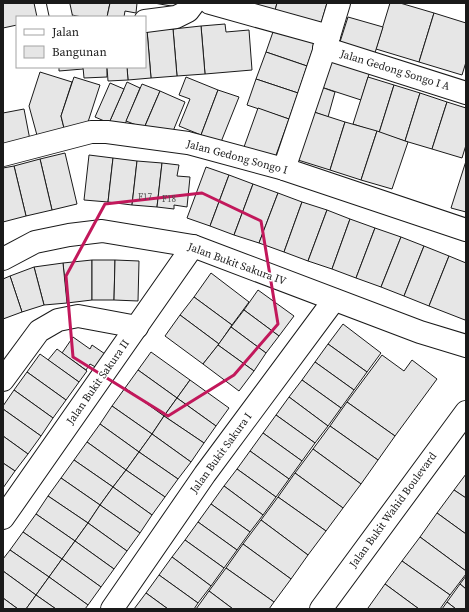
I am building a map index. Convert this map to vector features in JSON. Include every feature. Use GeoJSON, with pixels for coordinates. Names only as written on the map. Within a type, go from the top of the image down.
{"type":"FeatureCollection","features":[{"type":"Feature","properties":{"kind":"street"},"geometry":{"type":"LineString","coordinates":[[58,3],[61,16]]}},
{"type":"Feature","properties":{"kind":"street"},"geometry":{"type":"LineString","coordinates":[[146,21],[176,16],[188,11],[194,3]]}},
{"type":"Feature","properties":{"kind":"street","name":"Jalan Gedong Songo I A"},"geometry":{"type":"LineString","coordinates":[[210,3],[326,42],[466,93]]}},
{"type":"Feature","properties":{"kind":"street"},"geometry":{"type":"LineString","coordinates":[[284,169],[339,3]]}},
{"type":"Feature","properties":{"kind":"street","name":"Jalan Gedong Songo I"},"geometry":{"type":"LineString","coordinates":[[3,155],[90,132],[107,132],[188,142],[284,169],[466,230]]}},
{"type":"Feature","properties":{"kind":"street","name":"Jalan Bukit Sakura IV"},"geometry":{"type":"LineString","coordinates":[[3,259],[35,242],[69,235],[102,231],[193,246],[420,332],[466,346]]}},
{"type":"Feature","properties":{"kind":"street","name":"Jalan Bukit Sakura II"},"geometry":{"type":"LineString","coordinates":[[3,518],[193,246]]}},
{"type":"Feature","properties":{"kind":"street","name":"Jalan Bukit Sakura I"},"geometry":{"type":"LineString","coordinates":[[112,609],[205,474],[334,300]]}},
{"type":"Feature","properties":{"kind":"street"},"geometry":{"type":"LineString","coordinates":[[3,380],[39,332],[58,320],[78,316],[137,326]]}},
{"type":"Feature","properties":{"kind":"street","name":"Jalan Bukit Wahid Boulevard"},"geometry":{"type":"LineString","coordinates":[[321,609],[466,412]]}},
{"type":"Feature","properties":{"kind":"highlighted area"},"geometry":{"type":"Polygon","coordinates":[[[202,193],[261,221],[278,324],[234,375],[168,416],[73,357],[66,276],[105,204],[202,193]]]}},
{"type":"Feature","properties":{"kind":"building"},"geometry":{"type":"Polygon","coordinates":[[[3,3],[34,3],[37,16],[16,16],[16,25],[3,28],[3,3]]]}},
{"type":"Feature","properties":{"kind":"building"},"geometry":{"type":"Polygon","coordinates":[[[69,3],[110,3],[107,16],[77,16],[67,14],[69,3]]]}},
{"type":"Feature","properties":{"kind":"building"},"geometry":{"type":"Polygon","coordinates":[[[110,3],[137,3],[136,13],[125,11],[124,16],[107,16],[110,3]]]}},
{"type":"Feature","properties":{"kind":"building"},"geometry":{"type":"Polygon","coordinates":[[[154,3],[177,3],[177,7],[154,3]]]}},
{"type":"Feature","properties":{"kind":"building"},"geometry":{"type":"Polygon","coordinates":[[[237,3],[277,3],[274,14],[237,3]]]}},
{"type":"Feature","properties":{"kind":"building"},"geometry":{"type":"Polygon","coordinates":[[[277,3],[327,3],[320,27],[274,14],[277,3]]]}},
{"type":"Feature","properties":{"kind":"building"},"geometry":{"type":"Polygon","coordinates":[[[390,3],[400,3],[434,13],[419,62],[376,49],[390,3]]]}},
{"type":"Feature","properties":{"kind":"building"},"geometry":{"type":"Polygon","coordinates":[[[434,13],[466,23],[466,62],[462,75],[419,62],[434,13]]]}},
{"type":"Feature","properties":{"kind":"building"},"geometry":{"type":"Polygon","coordinates":[[[348,17],[383,27],[374,56],[339,45],[348,17]]]}},
{"type":"Feature","properties":{"kind":"building"},"geometry":{"type":"Polygon","coordinates":[[[225,24],[226,32],[249,30],[252,70],[205,74],[201,26],[225,24]]]}},
{"type":"Feature","properties":{"kind":"building"},"geometry":{"type":"Polygon","coordinates":[[[201,26],[205,74],[177,76],[173,29],[201,26]]]}},
{"type":"Feature","properties":{"kind":"building"},"geometry":{"type":"Polygon","coordinates":[[[173,29],[177,76],[151,78],[147,30],[173,29]]]}},
{"type":"Feature","properties":{"kind":"building"},"geometry":{"type":"Polygon","coordinates":[[[274,29],[315,43],[307,66],[266,52],[274,29]]]}},
{"type":"Feature","properties":{"kind":"building"},"geometry":{"type":"Polygon","coordinates":[[[146,30],[151,78],[128,80],[127,68],[146,68],[146,30]]]}},
{"type":"Feature","properties":{"kind":"building"},"geometry":{"type":"Polygon","coordinates":[[[266,52],[307,66],[298,93],[256,79],[266,52]]]}},
{"type":"Feature","properties":{"kind":"building"},"geometry":{"type":"Polygon","coordinates":[[[331,59],[370,71],[361,100],[321,87],[331,59]]]}},
{"type":"Feature","properties":{"kind":"building"},"geometry":{"type":"Polygon","coordinates":[[[59,68],[83,68],[83,69],[59,71],[59,68]]]}},
{"type":"Feature","properties":{"kind":"building"},"geometry":{"type":"Polygon","coordinates":[[[83,68],[107,68],[107,77],[84,78],[83,68]]]}},
{"type":"Feature","properties":{"kind":"building"},"geometry":{"type":"Polygon","coordinates":[[[107,68],[127,68],[128,80],[108,81],[107,68]]]}},
{"type":"Feature","properties":{"kind":"building"},"geometry":{"type":"Polygon","coordinates":[[[40,72],[72,82],[61,116],[65,132],[38,139],[29,106],[40,72]]]}},
{"type":"Feature","properties":{"kind":"building"},"geometry":{"type":"Polygon","coordinates":[[[74,77],[100,85],[87,125],[65,132],[61,116],[74,77]]]}},
{"type":"Feature","properties":{"kind":"building"},"geometry":{"type":"Polygon","coordinates":[[[186,77],[218,90],[201,135],[179,126],[190,99],[179,95],[186,77]]]}},
{"type":"Feature","properties":{"kind":"building"},"geometry":{"type":"Polygon","coordinates":[[[368,77],[394,85],[379,133],[353,124],[368,77]]]}},
{"type":"Feature","properties":{"kind":"building"},"geometry":{"type":"Polygon","coordinates":[[[256,79],[298,93],[289,119],[247,105],[256,79]]]}},
{"type":"Feature","properties":{"kind":"building"},"geometry":{"type":"Polygon","coordinates":[[[127,82],[140,88],[123,129],[109,123],[127,82]]]}},
{"type":"Feature","properties":{"kind":"building"},"geometry":{"type":"Polygon","coordinates":[[[110,83],[124,89],[109,123],[95,117],[110,83]]]}},
{"type":"Feature","properties":{"kind":"building"},"geometry":{"type":"Polygon","coordinates":[[[142,84],[160,91],[144,128],[126,121],[142,84]]]}},
{"type":"Feature","properties":{"kind":"building"},"geometry":{"type":"Polygon","coordinates":[[[394,85],[420,93],[405,141],[379,133],[394,85]]]}},
{"type":"Feature","properties":{"kind":"building"},"geometry":{"type":"Polygon","coordinates":[[[321,87],[335,92],[328,117],[314,112],[321,87]]]}},
{"type":"Feature","properties":{"kind":"building"},"geometry":{"type":"Polygon","coordinates":[[[218,90],[239,97],[221,142],[201,135],[218,90]]]}},
{"type":"Feature","properties":{"kind":"building"},"geometry":{"type":"Polygon","coordinates":[[[160,91],[185,102],[171,136],[145,126],[160,91]]]}},
{"type":"Feature","properties":{"kind":"building"},"geometry":{"type":"Polygon","coordinates":[[[420,93],[447,102],[432,149],[405,141],[420,93]]]}},
{"type":"Feature","properties":{"kind":"building"},"geometry":{"type":"Polygon","coordinates":[[[447,102],[466,108],[466,145],[462,158],[432,149],[447,102]]]}},
{"type":"Feature","properties":{"kind":"building"},"geometry":{"type":"Polygon","coordinates":[[[258,108],[289,119],[275,158],[244,147],[258,108]]]}},
{"type":"Feature","properties":{"kind":"building"},"geometry":{"type":"Polygon","coordinates":[[[24,109],[30,140],[3,145],[3,113],[24,109]]]}},
{"type":"Feature","properties":{"kind":"building"},"geometry":{"type":"Polygon","coordinates":[[[314,112],[345,122],[330,170],[298,160],[314,112]]]}},
{"type":"Feature","properties":{"kind":"building"},"geometry":{"type":"Polygon","coordinates":[[[345,122],[377,131],[361,180],[330,170],[345,122]]]}},
{"type":"Feature","properties":{"kind":"building"},"geometry":{"type":"Polygon","coordinates":[[[377,131],[408,142],[392,189],[361,180],[377,131]]]}},
{"type":"Feature","properties":{"kind":"building"},"geometry":{"type":"Polygon","coordinates":[[[65,153],[77,204],[52,210],[40,159],[65,153]]]}},
{"type":"Feature","properties":{"kind":"building"},"geometry":{"type":"Polygon","coordinates":[[[89,155],[113,158],[108,202],[84,200],[89,155]]]}},
{"type":"Feature","properties":{"kind":"building"},"geometry":{"type":"Polygon","coordinates":[[[113,158],[137,161],[132,205],[108,202],[113,158]]]}},
{"type":"Feature","properties":{"kind":"building"},"geometry":{"type":"Polygon","coordinates":[[[40,159],[52,210],[26,216],[14,166],[40,159]]]}},
{"type":"Feature","properties":{"kind":"building"},"geometry":{"type":"Polygon","coordinates":[[[137,161],[162,163],[157,207],[132,205],[137,161]]]}},
{"type":"Feature","properties":{"kind":"building"},"geometry":{"type":"Polygon","coordinates":[[[466,161],[466,212],[451,208],[466,161]]]}},
{"type":"Feature","properties":{"kind":"building"},"geometry":{"type":"Polygon","coordinates":[[[162,163],[179,165],[177,176],[190,177],[187,207],[174,205],[174,209],[157,207],[162,163]]]}},
{"type":"Feature","properties":{"kind":"building"},"geometry":{"type":"Polygon","coordinates":[[[14,166],[26,216],[3,222],[3,168],[14,166]]]}},
{"type":"Feature","properties":{"kind":"building"},"geometry":{"type":"Polygon","coordinates":[[[206,167],[229,175],[210,226],[187,218],[206,167]]]}},
{"type":"Feature","properties":{"kind":"building"},"geometry":{"type":"Polygon","coordinates":[[[229,175],[253,184],[234,235],[210,226],[229,175]]]}},
{"type":"Feature","properties":{"kind":"building"},"geometry":{"type":"Polygon","coordinates":[[[253,184],[278,193],[259,243],[234,235],[253,184]]]}},
{"type":"Feature","properties":{"kind":"building"},"geometry":{"type":"Polygon","coordinates":[[[278,193],[302,202],[284,252],[259,243],[278,193]]]}},
{"type":"Feature","properties":{"kind":"building"},"geometry":{"type":"Polygon","coordinates":[[[302,202],[327,210],[308,261],[284,252],[302,202]]]}},
{"type":"Feature","properties":{"kind":"building"},"geometry":{"type":"Polygon","coordinates":[[[327,210],[350,219],[332,269],[308,261],[327,210]]]}},
{"type":"Feature","properties":{"kind":"building"},"geometry":{"type":"Polygon","coordinates":[[[350,219],[375,228],[356,278],[332,269],[350,219]]]}},
{"type":"Feature","properties":{"kind":"building"},"geometry":{"type":"Polygon","coordinates":[[[375,228],[401,237],[381,287],[356,278],[375,228]]]}},
{"type":"Feature","properties":{"kind":"building"},"geometry":{"type":"Polygon","coordinates":[[[401,237],[424,246],[404,296],[381,287],[401,237]]]}},
{"type":"Feature","properties":{"kind":"building"},"geometry":{"type":"Polygon","coordinates":[[[424,246],[449,256],[429,306],[404,296],[424,246]]]}},
{"type":"Feature","properties":{"kind":"building"},"geometry":{"type":"Polygon","coordinates":[[[449,256],[466,263],[465,320],[429,306],[449,256]]]}},
{"type":"Feature","properties":{"kind":"building"},"geometry":{"type":"Polygon","coordinates":[[[92,260],[92,300],[67,303],[63,263],[92,260]]]}},
{"type":"Feature","properties":{"kind":"building"},"geometry":{"type":"Polygon","coordinates":[[[92,260],[115,260],[114,300],[92,300],[92,260]]]}},
{"type":"Feature","properties":{"kind":"building"},"geometry":{"type":"Polygon","coordinates":[[[115,260],[139,261],[138,301],[114,300],[115,260]]]}},
{"type":"Feature","properties":{"kind":"building"},"geometry":{"type":"Polygon","coordinates":[[[63,263],[67,303],[44,305],[34,267],[63,263]]]}},
{"type":"Feature","properties":{"kind":"building"},"geometry":{"type":"Polygon","coordinates":[[[34,267],[44,305],[22,312],[10,276],[34,267]]]}},
{"type":"Feature","properties":{"kind":"building"},"geometry":{"type":"Polygon","coordinates":[[[211,273],[249,302],[232,325],[194,297],[211,273]]]}},
{"type":"Feature","properties":{"kind":"building"},"geometry":{"type":"Polygon","coordinates":[[[10,276],[22,312],[3,319],[3,279],[10,276]]]}},
{"type":"Feature","properties":{"kind":"building"},"geometry":{"type":"Polygon","coordinates":[[[258,290],[294,316],[279,336],[244,310],[258,290]]]}},
{"type":"Feature","properties":{"kind":"building"},"geometry":{"type":"Polygon","coordinates":[[[194,297],[232,325],[219,344],[180,315],[194,297]]]}},
{"type":"Feature","properties":{"kind":"building"},"geometry":{"type":"Polygon","coordinates":[[[244,310],[279,336],[266,353],[231,327],[244,310]]]}},
{"type":"Feature","properties":{"kind":"building"},"geometry":{"type":"Polygon","coordinates":[[[180,315],[219,344],[203,364],[165,336],[180,315]]]}},
{"type":"Feature","properties":{"kind":"building"},"geometry":{"type":"Polygon","coordinates":[[[343,324],[381,353],[367,372],[328,344],[343,324]]]}},
{"type":"Feature","properties":{"kind":"building"},"geometry":{"type":"Polygon","coordinates":[[[231,327],[266,353],[254,371],[218,345],[231,327]]]}},
{"type":"Feature","properties":{"kind":"building"},"geometry":{"type":"Polygon","coordinates":[[[73,337],[90,349],[92,345],[108,356],[99,369],[90,364],[86,370],[62,353],[73,337]]]}},
{"type":"Feature","properties":{"kind":"building"},"geometry":{"type":"Polygon","coordinates":[[[328,344],[367,372],[354,390],[315,362],[328,344]]]}},
{"type":"Feature","properties":{"kind":"building"},"geometry":{"type":"Polygon","coordinates":[[[218,345],[254,371],[239,391],[203,364],[218,345]]]}},
{"type":"Feature","properties":{"kind":"building"},"geometry":{"type":"Polygon","coordinates":[[[57,349],[87,371],[79,382],[48,360],[57,349]]]}},
{"type":"Feature","properties":{"kind":"building"},"geometry":{"type":"Polygon","coordinates":[[[151,352],[190,380],[177,398],[138,370],[151,352]]]}},
{"type":"Feature","properties":{"kind":"building"},"geometry":{"type":"Polygon","coordinates":[[[40,354],[79,382],[66,400],[27,372],[40,354]]]}},
{"type":"Feature","properties":{"kind":"building"},"geometry":{"type":"Polygon","coordinates":[[[382,355],[404,371],[412,360],[437,379],[395,436],[347,402],[382,355]]]}},
{"type":"Feature","properties":{"kind":"building"},"geometry":{"type":"Polygon","coordinates":[[[315,362],[354,390],[341,408],[302,380],[315,362]]]}},
{"type":"Feature","properties":{"kind":"building"},"geometry":{"type":"Polygon","coordinates":[[[138,370],[177,398],[164,416],[125,388],[138,370]]]}},
{"type":"Feature","properties":{"kind":"building"},"geometry":{"type":"Polygon","coordinates":[[[27,372],[66,400],[53,418],[14,390],[27,372]]]}},
{"type":"Feature","properties":{"kind":"building"},"geometry":{"type":"Polygon","coordinates":[[[190,380],[229,408],[216,426],[177,398],[190,380]]]}},
{"type":"Feature","properties":{"kind":"building"},"geometry":{"type":"Polygon","coordinates":[[[302,380],[341,408],[328,426],[289,397],[302,380]]]}},
{"type":"Feature","properties":{"kind":"building"},"geometry":{"type":"Polygon","coordinates":[[[125,388],[164,416],[152,434],[112,406],[125,388]]]}},
{"type":"Feature","properties":{"kind":"building"},"geometry":{"type":"Polygon","coordinates":[[[14,390],[53,418],[41,436],[3,409],[3,406],[14,390]]]}},
{"type":"Feature","properties":{"kind":"building"},"geometry":{"type":"Polygon","coordinates":[[[289,397],[328,426],[315,443],[276,415],[289,397]]]}},
{"type":"Feature","properties":{"kind":"building"},"geometry":{"type":"Polygon","coordinates":[[[177,398],[216,426],[204,443],[164,416],[177,398]]]}},
{"type":"Feature","properties":{"kind":"building"},"geometry":{"type":"Polygon","coordinates":[[[347,402],[395,436],[378,460],[330,426],[347,402]]]}},
{"type":"Feature","properties":{"kind":"building"},"geometry":{"type":"Polygon","coordinates":[[[112,406],[152,434],[139,452],[100,424],[112,406]]]}},
{"type":"Feature","properties":{"kind":"building"},"geometry":{"type":"Polygon","coordinates":[[[3,409],[41,436],[28,454],[3,436],[3,409]]]}},
{"type":"Feature","properties":{"kind":"building"},"geometry":{"type":"Polygon","coordinates":[[[276,415],[315,443],[302,461],[263,433],[276,415]]]}},
{"type":"Feature","properties":{"kind":"building"},"geometry":{"type":"Polygon","coordinates":[[[164,416],[204,443],[191,462],[152,434],[164,416]]]}},
{"type":"Feature","properties":{"kind":"building"},"geometry":{"type":"Polygon","coordinates":[[[100,424],[139,452],[126,470],[87,442],[100,424]]]}},
{"type":"Feature","properties":{"kind":"building"},"geometry":{"type":"Polygon","coordinates":[[[330,426],[378,460],[361,484],[313,449],[330,426]]]}},
{"type":"Feature","properties":{"kind":"building"},"geometry":{"type":"Polygon","coordinates":[[[263,433],[302,461],[289,479],[250,451],[263,433]]]}},
{"type":"Feature","properties":{"kind":"building"},"geometry":{"type":"Polygon","coordinates":[[[152,434],[191,462],[178,479],[139,452],[152,434]]]}},
{"type":"Feature","properties":{"kind":"building"},"geometry":{"type":"Polygon","coordinates":[[[3,436],[28,454],[15,471],[3,463],[3,436]]]}},
{"type":"Feature","properties":{"kind":"building"},"geometry":{"type":"Polygon","coordinates":[[[87,442],[126,470],[113,487],[74,460],[87,442]]]}},
{"type":"Feature","properties":{"kind":"building"},"geometry":{"type":"Polygon","coordinates":[[[313,449],[361,484],[343,508],[295,473],[313,449]]]}},
{"type":"Feature","properties":{"kind":"building"},"geometry":{"type":"Polygon","coordinates":[[[250,451],[289,479],[276,497],[237,469],[250,451]]]}},
{"type":"Feature","properties":{"kind":"building"},"geometry":{"type":"Polygon","coordinates":[[[139,452],[178,479],[165,497],[126,470],[139,452]]]}},
{"type":"Feature","properties":{"kind":"building"},"geometry":{"type":"Polygon","coordinates":[[[74,460],[113,487],[100,505],[61,478],[74,460]]]}},
{"type":"Feature","properties":{"kind":"building"},"geometry":{"type":"Polygon","coordinates":[[[3,463],[15,471],[3,488],[3,463]]]}},
{"type":"Feature","properties":{"kind":"building"},"geometry":{"type":"Polygon","coordinates":[[[237,469],[276,497],[263,515],[224,486],[237,469]]]}},
{"type":"Feature","properties":{"kind":"building"},"geometry":{"type":"Polygon","coordinates":[[[126,470],[165,497],[152,515],[113,487],[126,470]]]}},
{"type":"Feature","properties":{"kind":"building"},"geometry":{"type":"Polygon","coordinates":[[[295,473],[343,508],[326,531],[278,497],[295,473]]]}},
{"type":"Feature","properties":{"kind":"building"},"geometry":{"type":"Polygon","coordinates":[[[466,474],[466,498],[454,490],[466,474]]]}},
{"type":"Feature","properties":{"kind":"building"},"geometry":{"type":"Polygon","coordinates":[[[61,478],[100,505],[88,523],[48,496],[61,478]]]}},
{"type":"Feature","properties":{"kind":"building"},"geometry":{"type":"Polygon","coordinates":[[[224,486],[263,515],[250,532],[211,504],[224,486]]]}},
{"type":"Feature","properties":{"kind":"building"},"geometry":{"type":"Polygon","coordinates":[[[113,487],[152,515],[140,533],[100,505],[113,487]]]}},
{"type":"Feature","properties":{"kind":"building"},"geometry":{"type":"Polygon","coordinates":[[[454,490],[466,498],[466,534],[437,513],[454,490]]]}},
{"type":"Feature","properties":{"kind":"building"},"geometry":{"type":"Polygon","coordinates":[[[48,496],[88,523],[75,541],[36,514],[48,496]]]}},
{"type":"Feature","properties":{"kind":"building"},"geometry":{"type":"Polygon","coordinates":[[[278,497],[326,531],[308,555],[261,520],[278,497]]]}},
{"type":"Feature","properties":{"kind":"building"},"geometry":{"type":"Polygon","coordinates":[[[211,504],[250,532],[237,550],[198,522],[211,504]]]}},
{"type":"Feature","properties":{"kind":"building"},"geometry":{"type":"Polygon","coordinates":[[[100,505],[140,533],[127,551],[88,523],[100,505]]]}},
{"type":"Feature","properties":{"kind":"building"},"geometry":{"type":"Polygon","coordinates":[[[437,513],[466,534],[466,571],[420,537],[437,513]]]}},
{"type":"Feature","properties":{"kind":"building"},"geometry":{"type":"Polygon","coordinates":[[[36,514],[75,541],[62,559],[23,532],[36,514]]]}},
{"type":"Feature","properties":{"kind":"building"},"geometry":{"type":"Polygon","coordinates":[[[261,520],[308,555],[291,579],[243,544],[261,520]]]}},
{"type":"Feature","properties":{"kind":"building"},"geometry":{"type":"Polygon","coordinates":[[[198,522],[237,550],[224,568],[185,540],[198,522]]]}},
{"type":"Feature","properties":{"kind":"building"},"geometry":{"type":"Polygon","coordinates":[[[88,523],[127,551],[114,569],[75,541],[88,523]]]}},
{"type":"Feature","properties":{"kind":"building"},"geometry":{"type":"Polygon","coordinates":[[[23,532],[62,559],[49,577],[10,550],[23,532]]]}},
{"type":"Feature","properties":{"kind":"building"},"geometry":{"type":"Polygon","coordinates":[[[420,537],[466,571],[466,574],[450,595],[402,561],[420,537]]]}},
{"type":"Feature","properties":{"kind":"building"},"geometry":{"type":"Polygon","coordinates":[[[185,540],[224,568],[211,586],[172,557],[185,540]]]}},
{"type":"Feature","properties":{"kind":"building"},"geometry":{"type":"Polygon","coordinates":[[[75,541],[114,569],[101,587],[62,559],[75,541]]]}},
{"type":"Feature","properties":{"kind":"building"},"geometry":{"type":"Polygon","coordinates":[[[243,544],[291,579],[274,602],[226,568],[243,544]]]}},
{"type":"Feature","properties":{"kind":"building"},"geometry":{"type":"Polygon","coordinates":[[[10,550],[49,577],[36,595],[3,571],[3,559],[10,550]]]}},
{"type":"Feature","properties":{"kind":"building"},"geometry":{"type":"Polygon","coordinates":[[[172,557],[211,586],[198,603],[159,575],[172,557]]]}},
{"type":"Feature","properties":{"kind":"building"},"geometry":{"type":"Polygon","coordinates":[[[62,559],[101,587],[88,605],[49,577],[62,559]]]}},
{"type":"Feature","properties":{"kind":"building"},"geometry":{"type":"Polygon","coordinates":[[[402,561],[450,595],[440,609],[419,609],[385,584],[402,561]]]}},
{"type":"Feature","properties":{"kind":"building"},"geometry":{"type":"Polygon","coordinates":[[[226,568],[274,602],[269,609],[233,609],[209,591],[226,568]]]}},
{"type":"Feature","properties":{"kind":"building"},"geometry":{"type":"Polygon","coordinates":[[[3,571],[36,595],[26,609],[18,609],[3,598],[3,571]]]}},
{"type":"Feature","properties":{"kind":"building"},"geometry":{"type":"Polygon","coordinates":[[[159,575],[198,603],[194,609],[168,609],[146,593],[159,575]]]}},
{"type":"Feature","properties":{"kind":"building"},"geometry":{"type":"Polygon","coordinates":[[[466,576],[466,589],[460,584],[466,576]]]}},
{"type":"Feature","properties":{"kind":"building"},"geometry":{"type":"Polygon","coordinates":[[[49,577],[88,605],[85,609],[56,609],[36,595],[49,577]]]}},
{"type":"Feature","properties":{"kind":"building"},"geometry":{"type":"Polygon","coordinates":[[[385,584],[419,609],[369,609],[368,608],[385,584]]]}},
{"type":"Feature","properties":{"kind":"building"},"geometry":{"type":"Polygon","coordinates":[[[460,584],[466,589],[466,609],[456,609],[447,602],[460,584]]]}},
{"type":"Feature","properties":{"kind":"building"},"geometry":{"type":"Polygon","coordinates":[[[209,591],[233,609],[196,609],[209,591]]]}},
{"type":"Feature","properties":{"kind":"building"},"geometry":{"type":"Polygon","coordinates":[[[146,593],[168,609],[134,609],[146,593]]]}},
{"type":"Feature","properties":{"kind":"building"},"geometry":{"type":"Polygon","coordinates":[[[36,595],[56,609],[26,609],[36,595]]]}},
{"type":"Feature","properties":{"kind":"building"},"geometry":{"type":"Polygon","coordinates":[[[3,598],[18,609],[3,609],[3,598]]]}},
{"type":"Feature","properties":{"kind":"building"},"geometry":{"type":"Polygon","coordinates":[[[447,602],[456,609],[442,609],[447,602]]]}}]}
